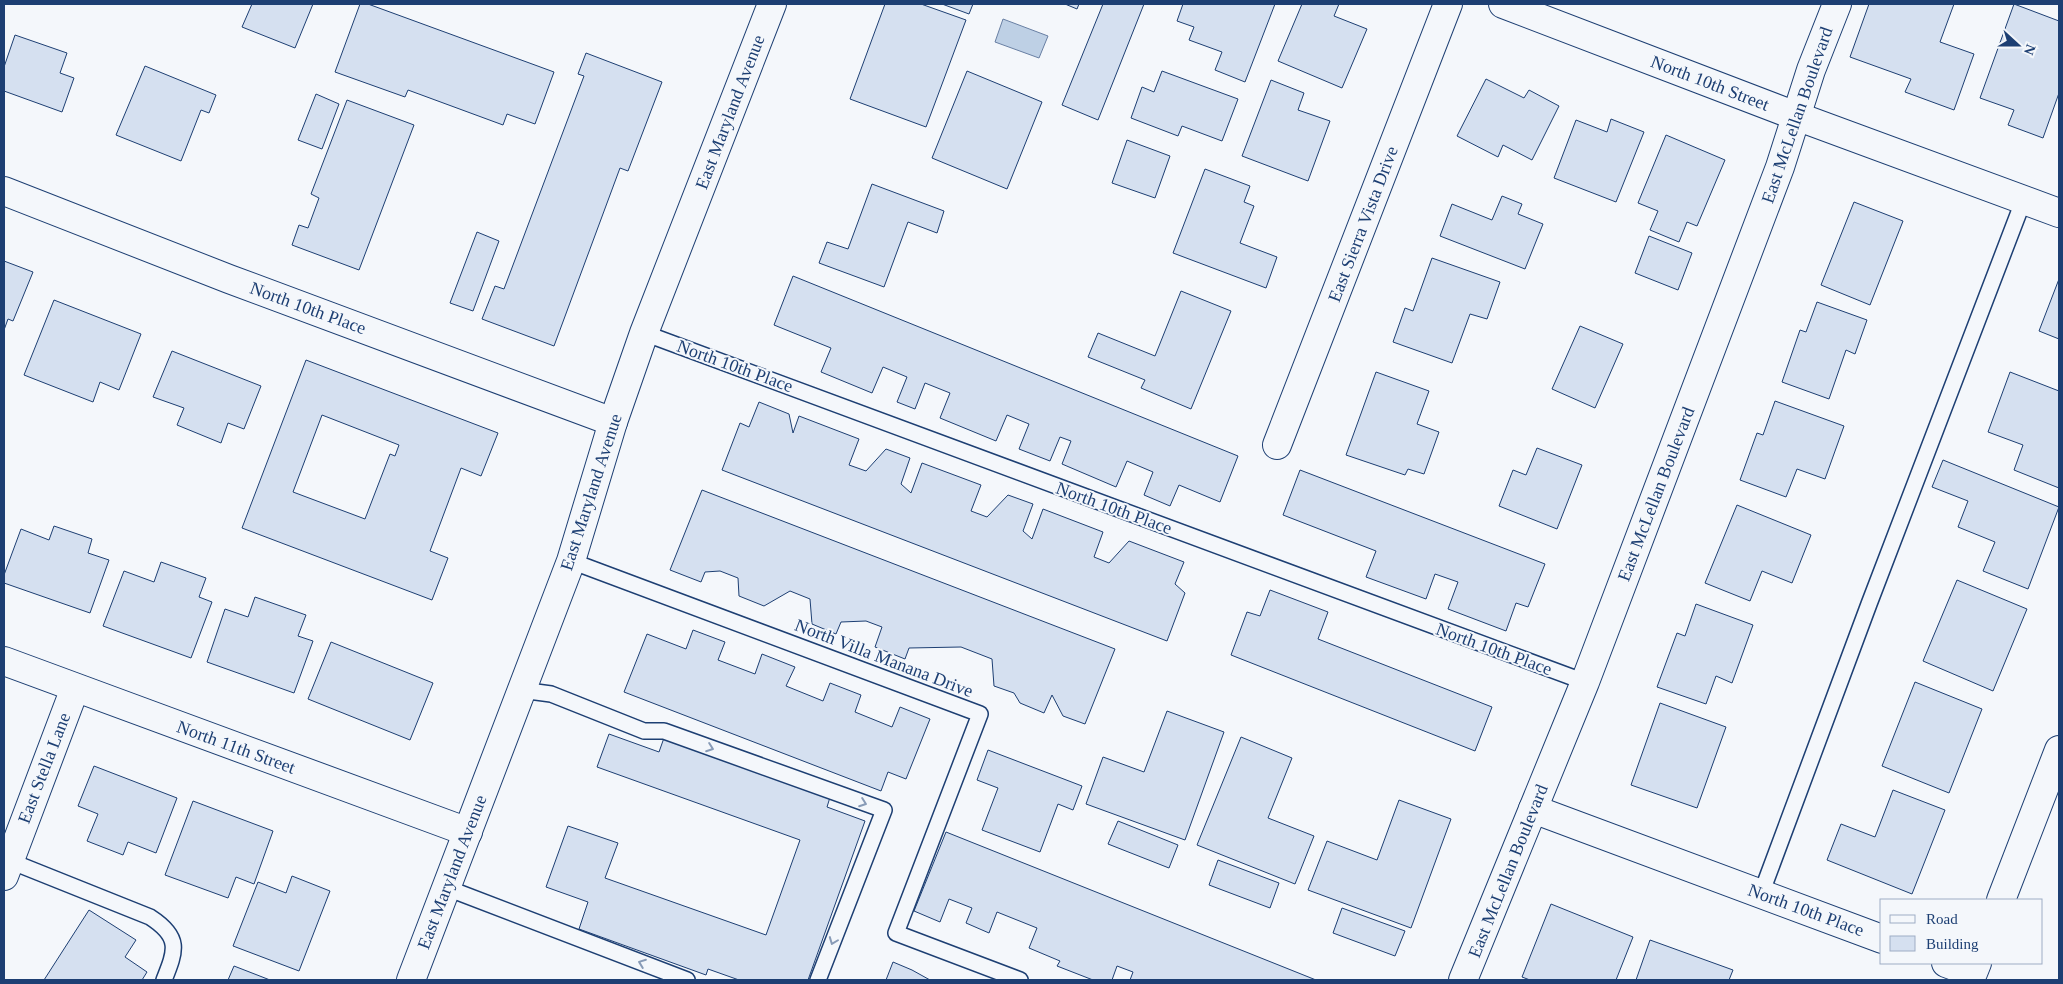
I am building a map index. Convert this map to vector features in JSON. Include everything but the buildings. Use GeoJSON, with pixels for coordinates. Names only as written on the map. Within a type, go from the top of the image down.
{"type":"FeatureCollection","features":[{"type":"Feature","properties":{"kind":"street","name":"East Maryland Avenue"},"geometry":{"type":"LineString","coordinates":[[411,980],[571,560],[613,422],[644,333],[772,4]]}},
{"type":"Feature","properties":{"kind":"street","name":"East Sierra Vista Drive"},"geometry":{"type":"LineString","coordinates":[[1277,445],[1448,4]]}},
{"type":"Feature","properties":{"kind":"street","name":"North 10th Street"},"geometry":{"type":"LineString","coordinates":[[1503,4],[1796,116],[2059,213]]}},
{"type":"Feature","properties":{"kind":"street","name":"East McLellan Boulevard"},"geometry":{"type":"LineString","coordinates":[[1463,980],[1585,682],[1780,167],[1810,70],[1837,4]]}},
{"type":"Feature","properties":{"kind":"street","name":"North 10th Place"},"geometry":{"type":"LineString","coordinates":[[4,191],[229,279],[613,422]]}},
{"type":"Feature","properties":{"kind":"street","name":"North 11th Street"},"geometry":{"type":"LineString","coordinates":[[4,661],[468,832]]}},
{"type":"Feature","properties":{"kind":"street","name":"East Stella Lane"},"geometry":{"type":"LineString","coordinates":[[6,865],[75,688]]}},
{"type":"Feature","properties":{"kind":"street"},"geometry":{"type":"LineString","coordinates":[[2001,899],[2059,750]]}},
{"type":"Feature","properties":{"kind":"street","name":"North 10th Place"},"geometry":{"type":"LineString","coordinates":[[1533,809],[1880,938]]}},
{"type":"Feature","properties":{"kind":"street"},"geometry":{"type":"LineString","coordinates":[[1952,964],[1975,968]]}},
{"type":"Feature","properties":{"kind":"lane"},"geometry":{"type":"LineString","coordinates":[[1761,894],[1869,604],[2024,199]]}},
{"type":"Feature","properties":{"kind":"lane","name":"North 10th Place"},"geometry":{"type":"LineString","coordinates":[[644,333],[1585,682]]}},
{"type":"Feature","properties":{"kind":"lane","name":"North Villa Manana Drive"},"geometry":{"type":"LineString","coordinates":[[571,560],[980,714],[896,933],[1020,980]]}},
{"type":"Feature","properties":{"kind":"lane"},"geometry":{"type":"LineString","coordinates":[[522,690],[551,694],[644,730],[664,731],[884,810],[818,980]]}},
{"type":"Feature","properties":{"kind":"lane"},"geometry":{"type":"LineString","coordinates":[[6,865],[150,917],[166,927],[173,940],[173,956],[164,980]]}},
{"type":"Feature","properties":{"kind":"lane"},"geometry":{"type":"LineString","coordinates":[[447,888],[687,980]]}},
{"type":"Feature","properties":{"kind":"water"},"geometry":{"type":"Polygon","coordinates":[[[1003,19],[1048,36],[1039,58],[995,42],[1003,19]]]}}]}
